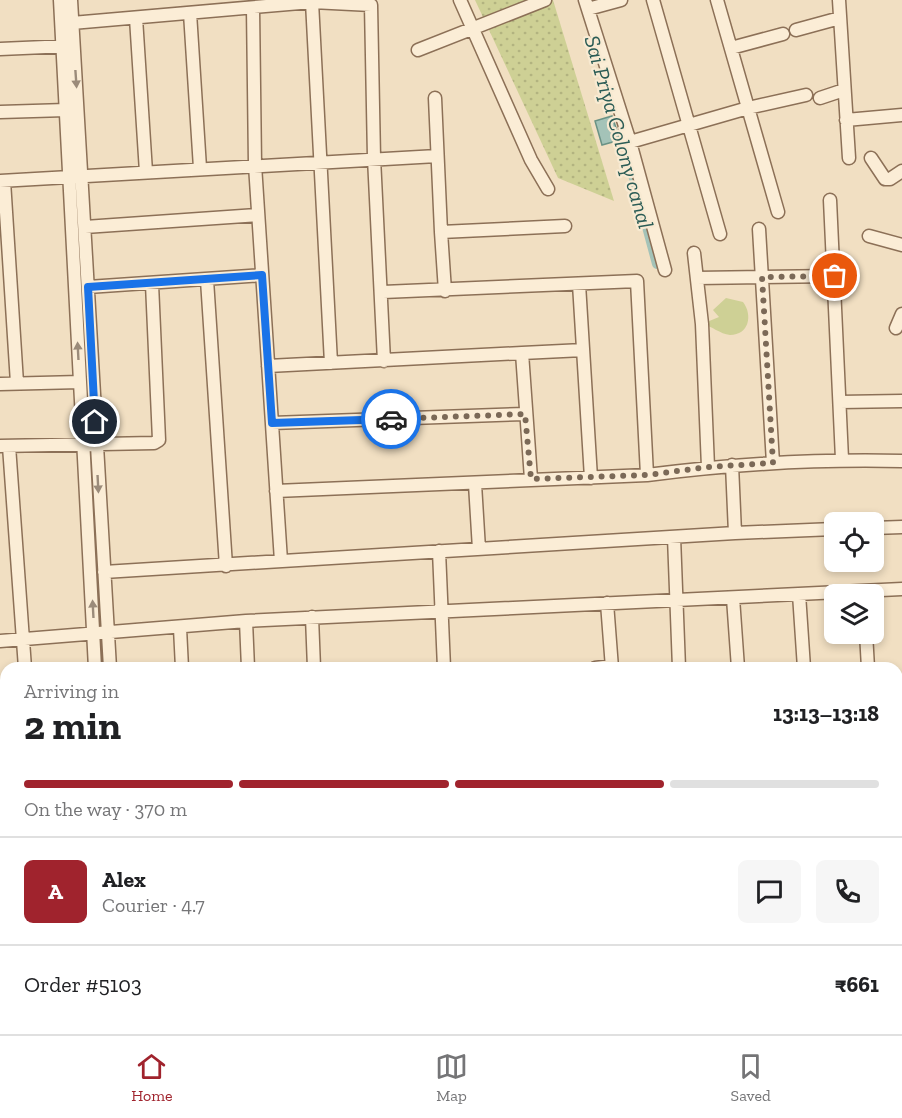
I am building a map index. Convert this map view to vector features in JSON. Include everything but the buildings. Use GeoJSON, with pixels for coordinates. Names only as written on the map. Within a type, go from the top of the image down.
{"type":"FeatureCollection","features":[{"type":"Feature","properties":{"kind":"street"},"geometry":{"type":"LineString","coordinates":[[60,0],[68,46],[76,175],[80,382],[90,444],[104,572],[110,662]]}},
{"type":"Feature","properties":{"kind":"street"},"geometry":{"type":"LineString","coordinates":[[72,0],[66,110],[85,227],[95,662]]}},
{"type":"Feature","properties":{"kind":"street"},"geometry":{"type":"LineString","coordinates":[[460,0],[548,189]]}},
{"type":"Feature","properties":{"kind":"street"},"geometry":{"type":"LineString","coordinates":[[418,50],[545,0]]}},
{"type":"Feature","properties":{"kind":"street"},"geometry":{"type":"LineString","coordinates":[[621,0],[586,5],[630,142],[665,270]]}},
{"type":"Feature","properties":{"kind":"street"},"geometry":{"type":"LineString","coordinates":[[653,0],[720,234]]}},
{"type":"Feature","properties":{"kind":"street"},"geometry":{"type":"LineString","coordinates":[[717,0],[778,212]]}},
{"type":"Feature","properties":{"kind":"street"},"geometry":{"type":"LineString","coordinates":[[839,0],[849,158]]}},
{"type":"Feature","properties":{"kind":"street"},"geometry":{"type":"LineString","coordinates":[[72,23],[190,14],[216,6],[254,8],[312,2],[371,5],[374,158],[383,292],[384,361]]}},
{"type":"Feature","properties":{"kind":"street"},"geometry":{"type":"LineString","coordinates":[[312,2],[331,363]]}},
{"type":"Feature","properties":{"kind":"street"},"geometry":{"type":"LineString","coordinates":[[254,8],[255,165],[281,561]]}},
{"type":"Feature","properties":{"kind":"street"},"geometry":{"type":"LineString","coordinates":[[190,14],[201,168]]}},
{"type":"Feature","properties":{"kind":"street"},"geometry":{"type":"LineString","coordinates":[[136,18],[146,172]]}},
{"type":"Feature","properties":{"kind":"street"},"geometry":{"type":"LineString","coordinates":[[796,30],[840,18]]}},
{"type":"Feature","properties":{"kind":"street"},"geometry":{"type":"LineString","coordinates":[[731,48],[783,34]]}},
{"type":"Feature","properties":{"kind":"street"},"geometry":{"type":"LineString","coordinates":[[0,49],[68,46]]}},
{"type":"Feature","properties":{"kind":"street"},"geometry":{"type":"LineString","coordinates":[[820,98],[844,90]]}},
{"type":"Feature","properties":{"kind":"street"},"geometry":{"type":"LineString","coordinates":[[630,142],[748,108],[806,95]]}},
{"type":"Feature","properties":{"kind":"street"},"geometry":{"type":"LineString","coordinates":[[435,98],[445,291]]}},
{"type":"Feature","properties":{"kind":"street"},"geometry":{"type":"LineString","coordinates":[[0,112],[66,110]]}},
{"type":"Feature","properties":{"kind":"street"},"geometry":{"type":"LineString","coordinates":[[846,120],[902,115]]}},
{"type":"Feature","properties":{"kind":"street"},"geometry":{"type":"LineString","coordinates":[[17,383],[2,181],[437,156]]}},
{"type":"Feature","properties":{"kind":"street"},"geometry":{"type":"LineString","coordinates":[[871,158],[885,179],[891,179],[902,171]]}},
{"type":"Feature","properties":{"kind":"street"},"geometry":{"type":"LineString","coordinates":[[830,200],[842,459]]}},
{"type":"Feature","properties":{"kind":"street"},"geometry":{"type":"LineString","coordinates":[[85,227],[258,214]]}},
{"type":"Feature","properties":{"kind":"street"},"geometry":{"type":"LineString","coordinates":[[441,232],[565,226]]}},
{"type":"Feature","properties":{"kind":"street"},"geometry":{"type":"LineString","coordinates":[[759,229],[773,463]]}},
{"type":"Feature","properties":{"kind":"street"},"geometry":{"type":"LineString","coordinates":[[869,236],[902,245]]}},
{"type":"Feature","properties":{"kind":"street"},"geometry":{"type":"LineString","coordinates":[[694,253],[702,324],[708,467]]}},
{"type":"Feature","properties":{"kind":"street"},"geometry":{"type":"LineString","coordinates":[[88,287],[262,275]]}},
{"type":"Feature","properties":{"kind":"street"},"geometry":{"type":"LineString","coordinates":[[697,278],[835,276]]}},
{"type":"Feature","properties":{"kind":"street"},"geometry":{"type":"LineString","coordinates":[[207,280],[226,566]]}},
{"type":"Feature","properties":{"kind":"street"},"geometry":{"type":"LineString","coordinates":[[383,292],[637,281],[647,475]]}},
{"type":"Feature","properties":{"kind":"street"},"geometry":{"type":"LineString","coordinates":[[25,662],[5,446],[154,443],[159,440],[152,284]]}},
{"type":"Feature","properties":{"kind":"street"},"geometry":{"type":"LineString","coordinates":[[579,284],[591,478]]}},
{"type":"Feature","properties":{"kind":"street"},"geometry":{"type":"LineString","coordinates":[[896,328],[902,314]]}},
{"type":"Feature","properties":{"kind":"street"},"geometry":{"type":"LineString","coordinates":[[268,366],[583,350]]}},
{"type":"Feature","properties":{"kind":"street"},"geometry":{"type":"LineString","coordinates":[[522,353],[531,479]]}},
{"type":"Feature","properties":{"kind":"street"},"geometry":{"type":"LineString","coordinates":[[0,384],[80,382]]}},
{"type":"Feature","properties":{"kind":"street"},"geometry":{"type":"LineString","coordinates":[[840,402],[902,401]]}},
{"type":"Feature","properties":{"kind":"street"},"geometry":{"type":"LineString","coordinates":[[272,423],[525,414]]}},
{"type":"Feature","properties":{"kind":"street"},"geometry":{"type":"LineString","coordinates":[[276,491],[647,475],[732,465],[842,459],[902,461]]}},
{"type":"Feature","properties":{"kind":"street"},"geometry":{"type":"LineString","coordinates":[[732,465],[735,533]]}},
{"type":"Feature","properties":{"kind":"street"},"geometry":{"type":"LineString","coordinates":[[476,484],[479,549]]}},
{"type":"Feature","properties":{"kind":"street"},"geometry":{"type":"LineString","coordinates":[[884,528],[902,527]]}},
{"type":"Feature","properties":{"kind":"street"},"geometry":{"type":"LineString","coordinates":[[104,572],[824,529]]}},
{"type":"Feature","properties":{"kind":"street"},"geometry":{"type":"LineString","coordinates":[[674,537],[678,662]]}},
{"type":"Feature","properties":{"kind":"street"},"geometry":{"type":"LineString","coordinates":[[439,551],[444,662]]}},
{"type":"Feature","properties":{"kind":"street"},"geometry":{"type":"LineString","coordinates":[[884,591],[902,590]]}},
{"type":"Feature","properties":{"kind":"street"},"geometry":{"type":"LineString","coordinates":[[799,594],[804,662]]}},
{"type":"Feature","properties":{"kind":"street"},"geometry":{"type":"LineString","coordinates":[[0,641],[312,617],[824,594]]}},
{"type":"Feature","properties":{"kind":"street"},"geometry":{"type":"LineString","coordinates":[[733,597],[738,662]]}},
{"type":"Feature","properties":{"kind":"street"},"geometry":{"type":"LineString","coordinates":[[607,603],[612,662]]}},
{"type":"Feature","properties":{"kind":"street"},"geometry":{"type":"LineString","coordinates":[[312,617],[314,662]]}},
{"type":"Feature","properties":{"kind":"street"},"geometry":{"type":"LineString","coordinates":[[246,621],[248,662]]}},
{"type":"Feature","properties":{"kind":"street"},"geometry":{"type":"LineString","coordinates":[[180,628],[182,662]]}},
{"type":"Feature","properties":{"kind":"street"},"geometry":{"type":"LineString","coordinates":[[867,644],[868,662]]}},
{"type":"Feature","properties":{"kind":"green space"},"geometry":{"type":"Polygon","coordinates":[[[475,0],[553,0],[614,201],[558,178],[475,0]]]}},
{"type":"Feature","properties":{"kind":"green space"},"geometry":{"type":"Polygon","coordinates":[[[726,298],[743,302],[748,313],[745,328],[736,334],[726,334],[702,324],[719,317],[713,310],[726,298]]]}},
{"type":"Feature","properties":{"kind":"water"},"geometry":{"type":"Polygon","coordinates":[[[612,116],[620,140],[602,145],[595,121],[612,116]]]}},
{"type":"Feature","properties":{"kind":"waterway","name":"Sai Priya Colony canal"},"geometry":{"type":"LineString","coordinates":[[632,171],[657,264]]}},
{"type":"Feature","properties":{"kind":"way so far"},"geometry":{"type":"LineString","coordinates":[[391,419],[525,414],[531,479],[647,475],[708,467],[773,463],[762,277],[835,276]]}},
{"type":"Feature","properties":{"kind":"route"},"geometry":{"type":"LineString","coordinates":[[95,422],[88,287],[262,275],[272,423],[391,419]]}}]}
